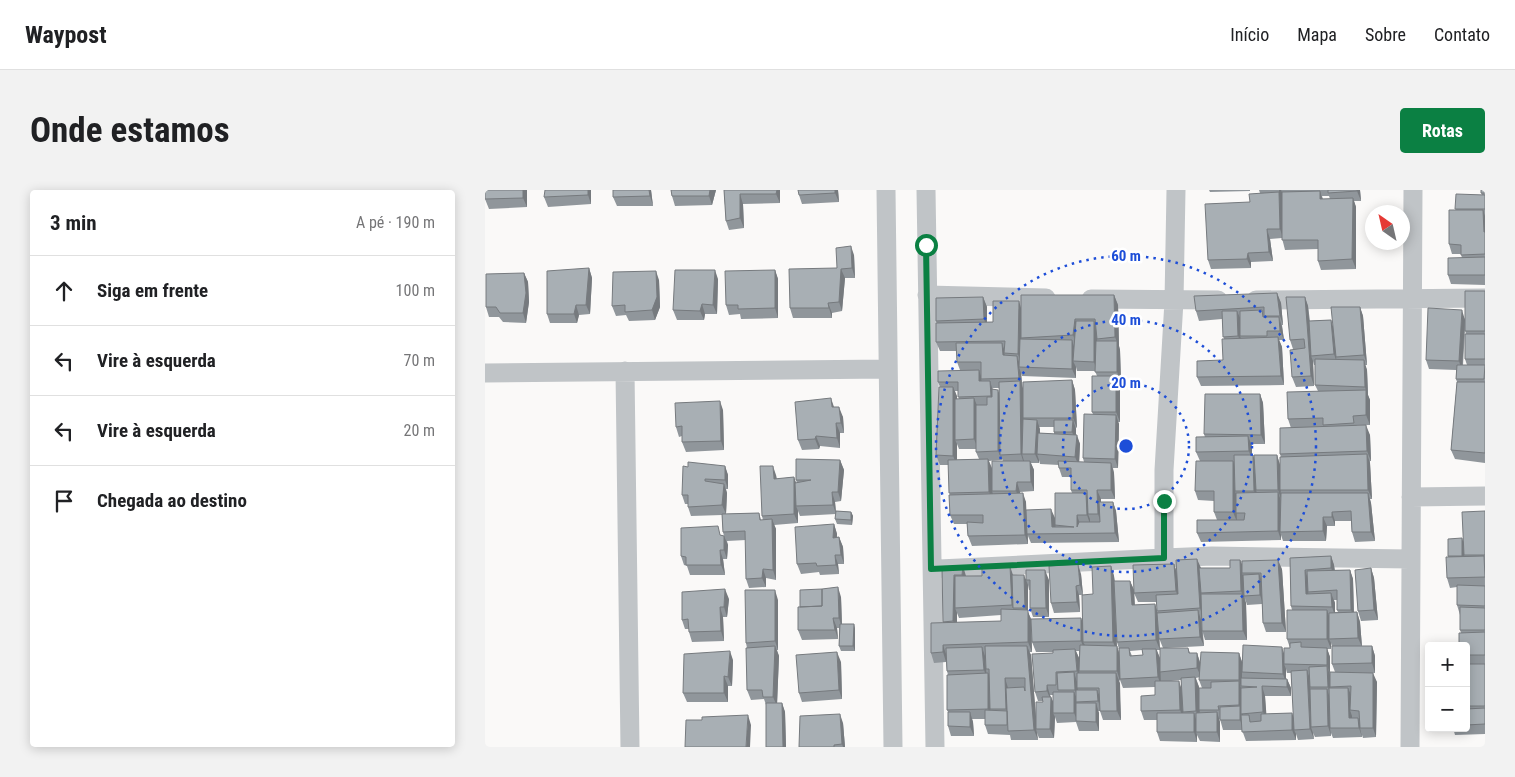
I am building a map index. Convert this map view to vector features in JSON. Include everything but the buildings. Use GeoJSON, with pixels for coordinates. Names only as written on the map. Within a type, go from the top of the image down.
{"type":"FeatureCollection","features":[{"type":"Feature","properties":{"kind":"street"},"geometry":{"type":"LineString","coordinates":[[887,190],[887,369],[893,747]]}},
{"type":"Feature","properties":{"kind":"street"},"geometry":{"type":"LineString","coordinates":[[926,190],[935,747]]}},
{"type":"Feature","properties":{"kind":"street"},"geometry":{"type":"LineString","coordinates":[[1164,558],[1164,470],[1174,301],[1176,190]]}},
{"type":"Feature","properties":{"kind":"street"},"geometry":{"type":"LineString","coordinates":[[1410,747],[1409,559],[1414,298],[1413,190]]}},
{"type":"Feature","properties":{"kind":"street"},"geometry":{"type":"LineString","coordinates":[[927,296],[1174,301],[1485,298]]}},
{"type":"Feature","properties":{"kind":"street"},"geometry":{"type":"LineString","coordinates":[[485,373],[625,370],[887,369]]}},
{"type":"Feature","properties":{"kind":"street"},"geometry":{"type":"LineString","coordinates":[[625,370],[630,747]]}},
{"type":"Feature","properties":{"kind":"street"},"geometry":{"type":"LineString","coordinates":[[1411,497],[1485,496]]}},
{"type":"Feature","properties":{"kind":"street"},"geometry":{"type":"LineString","coordinates":[[931,569],[1213,556],[1409,559]]}},
{"type":"Feature","properties":{"kind":"route"},"geometry":{"type":"LineString","coordinates":[[926,245],[931,569],[1164,558],[1164,501]]}}]}
